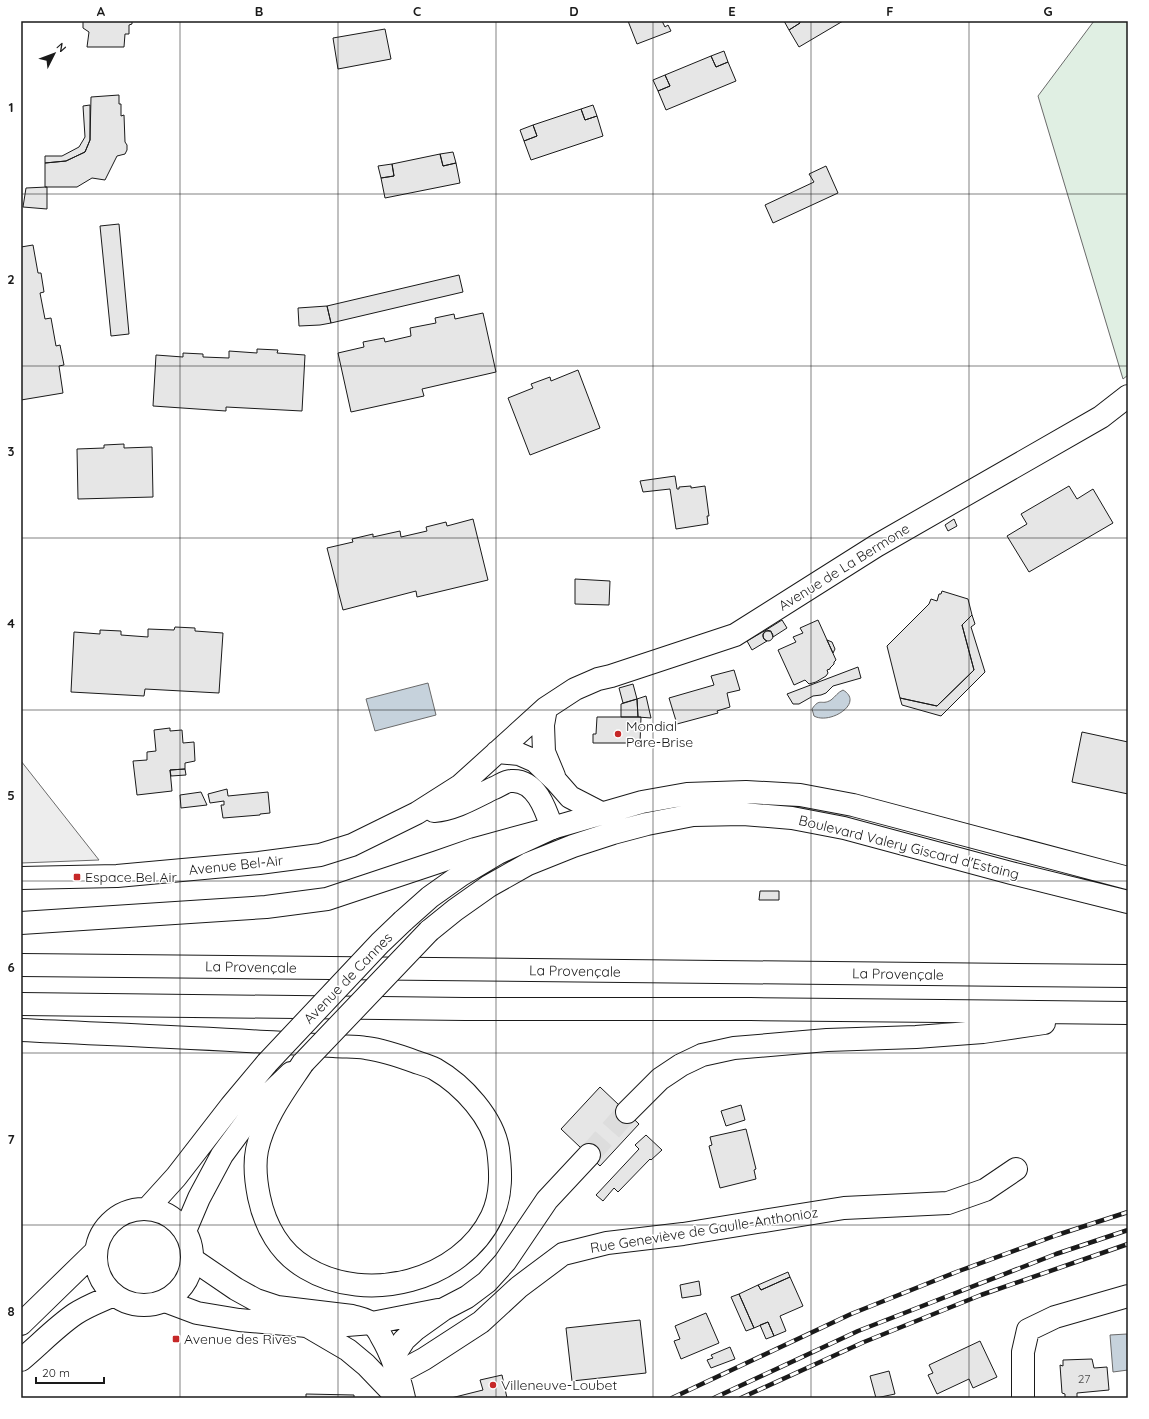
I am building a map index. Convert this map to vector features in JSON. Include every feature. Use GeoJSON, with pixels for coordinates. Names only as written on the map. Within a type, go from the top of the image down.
{"type":"FeatureCollection","features":[{"type":"Feature","properties":{"kind":"main road","name":"Avenue de La Bermone"},"geometry":{"type":"LineString","coordinates":[[497,752],[546,708],[576,688],[598,679],[735,635],[876,546],[1101,417],[1128,396]]}},
{"type":"Feature","properties":{"kind":"main road"},"geometry":{"type":"LineString","coordinates":[[546,708],[543,725],[544,752],[556,781]]}},
{"type":"Feature","properties":{"kind":"main road"},"geometry":{"type":"LineString","coordinates":[[497,752],[519,754],[535,761],[570,797],[601,813]]}},
{"type":"Feature","properties":{"kind":"main road","name":"Avenue Bel-Air"},"geometry":{"type":"LineString","coordinates":[[21,878],[137,875],[259,863],[320,855],[352,845],[417,813],[461,785],[497,752]]}},
{"type":"Feature","properties":{"kind":"main road","name":"Avenue Bel-Air"},"geometry":{"type":"LineString","coordinates":[[417,813],[446,810],[511,781],[524,783],[536,793],[546,810],[552,828]]}},
{"type":"Feature","properties":{"kind":"main road","name":"Boulevard Valery Giscard d'Estaing"},"geometry":{"type":"LineString","coordinates":[[601,813],[642,802],[687,794],[746,792],[800,795],[853,805],[1128,878]]}},
{"type":"Feature","properties":{"kind":"main road","name":"Avenue de Cannes"},"geometry":{"type":"LineString","coordinates":[[147,1209],[176,1177],[231,1106],[267,1064],[380,943],[430,898],[461,875],[498,853],[552,828],[601,813]]}},
{"type":"Feature","properties":{"kind":"main road","name":"Boulevard Valery Giscard d'Estaing"},"geometry":{"type":"LineString","coordinates":[[428,931],[489,886],[528,864],[573,846],[613,833],[693,815],[743,814],[792,818],[844,828],[1011,873],[1128,902]]}},
{"type":"Feature","properties":{"kind":"main road"},"geometry":{"type":"LineString","coordinates":[[21,923],[266,907],[327,899],[475,849],[552,828]]}},
{"type":"Feature","properties":{"kind":"main road","name":"Avenue de Cannes"},"geometry":{"type":"LineString","coordinates":[[185,1231],[199,1198],[222,1155],[262,1101],[287,1076],[303,1063],[428,931]]}},
{"type":"Feature","properties":{"kind":"main road","name":"La Provençale"},"geometry":{"type":"LineString","coordinates":[[21,965],[1128,976]]}},
{"type":"Feature","properties":{"kind":"main road"},"geometry":{"type":"LineString","coordinates":[[21,1004],[457,1009],[750,1009],[1123,1013]]}},
{"type":"Feature","properties":{"kind":"main road"},"geometry":{"type":"LineString","coordinates":[[627,1112],[660,1079],[681,1064],[702,1054],[734,1048],[827,1040],[916,1037],[984,1032],[1123,1013]]}},
{"type":"Feature","properties":{"kind":"main road"},"geometry":{"type":"LineString","coordinates":[[21,1030],[366,1048],[406,1058],[434,1069],[458,1086],[479,1107],[496,1140],[500,1167],[500,1193],[492,1217],[475,1242],[452,1261],[429,1274],[404,1282],[378,1285],[352,1285],[328,1278],[307,1269],[291,1257],[274,1238],[261,1210],[256,1181],[256,1153],[263,1129],[276,1104],[303,1063]]}},
{"type":"Feature","properties":{"kind":"main road"},"geometry":{"type":"LineString","coordinates":[[404,1398],[391,1372],[397,1351],[404,1340],[416,1329],[444,1309],[467,1297],[487,1282],[505,1262],[547,1200],[589,1155]]}},
{"type":"Feature","properties":{"kind":"main road","name":"Rue Geneviève de Gaulle-Anthonioz"},"geometry":{"type":"LineString","coordinates":[[391,1372],[424,1358],[481,1322],[519,1287],[563,1254],[607,1243],[683,1234],[844,1208],[948,1203],[985,1190],[1016,1169]]}},
{"type":"Feature","properties":{"kind":"main road"},"geometry":{"type":"LineString","coordinates":[[147,1209],[162,1212],[175,1220],[185,1231],[190,1245],[192,1259],[190,1272],[184,1284],[176,1294],[165,1301],[152,1305],[139,1305],[126,1302],[114,1295],[103,1283],[97,1267],[96,1251],[98,1241],[108,1224],[120,1215],[133,1210],[147,1209]]}},
{"type":"Feature","properties":{"kind":"main road"},"geometry":{"type":"LineString","coordinates":[[21,1324],[96,1251]]}},
{"type":"Feature","properties":{"kind":"main road"},"geometry":{"type":"LineString","coordinates":[[192,1259],[236,1289],[256,1300],[277,1307],[352,1316],[372,1323],[386,1344],[396,1398]]}},
{"type":"Feature","properties":{"kind":"main road"},"geometry":{"type":"LineString","coordinates":[[21,1360],[70,1318],[88,1306],[114,1295]]}},
{"type":"Feature","properties":{"kind":"main road"},"geometry":{"type":"LineString","coordinates":[[1023,1398],[1024,1352],[1028,1330],[1055,1317],[1128,1296]]}},
{"type":"Feature","properties":{"kind":"main road"},"geometry":{"type":"LineString","coordinates":[[165,1301],[197,1313],[239,1320],[307,1326],[334,1326],[372,1323],[444,1309]]}},
{"type":"Feature","properties":{"kind":"main road"},"geometry":{"type":"LineString","coordinates":[[307,1326],[348,1350],[366,1365],[391,1372]]}},
{"type":"Feature","properties":{"kind":"green space"},"geometry":{"type":"Polygon","coordinates":[[[1094,21],[1128,21],[1128,375],[1123,379],[1038,96],[1094,21]]]}},
{"type":"Feature","properties":{"kind":"shaded area"},"geometry":{"type":"Polygon","coordinates":[[[428,683],[436,715],[375,731],[366,699],[428,683]]]}},
{"type":"Feature","properties":{"kind":"shaded area"},"geometry":{"type":"Polygon","coordinates":[[[843,690],[849,695],[850,701],[848,706],[843,711],[828,718],[814,716],[812,709],[817,703],[828,702],[843,690]]]}},
{"type":"Feature","properties":{"kind":"shaded area"},"geometry":{"type":"Polygon","coordinates":[[[21,761],[99,860],[21,863],[21,761]]]}},
{"type":"Feature","properties":{"kind":"shaded area"},"geometry":{"type":"Polygon","coordinates":[[[1127,1334],[1128,1370],[1113,1372],[1110,1335],[1127,1334]]]}},
{"type":"Feature","properties":{"kind":"building"},"geometry":{"type":"Polygon","coordinates":[[[83,21],[132,21],[132,24],[129,25],[129,34],[125,34],[124,47],[87,47],[89,32],[83,28],[83,21]]]}},
{"type":"Feature","properties":{"kind":"building"},"geometry":{"type":"Polygon","coordinates":[[[628,21],[662,21],[665,27],[668,25],[671,31],[637,44],[628,21]]]}},
{"type":"Feature","properties":{"kind":"building"},"geometry":{"type":"Polygon","coordinates":[[[784,21],[799,21],[800,23],[789,30],[784,21]]]}},
{"type":"Feature","properties":{"kind":"building"},"geometry":{"type":"Polygon","coordinates":[[[799,21],[843,21],[799,47],[789,30],[800,23],[799,21]]]}},
{"type":"Feature","properties":{"kind":"building"},"geometry":{"type":"Polygon","coordinates":[[[385,29],[391,59],[338,69],[333,38],[385,29]]]}},
{"type":"Feature","properties":{"kind":"building"},"geometry":{"type":"Polygon","coordinates":[[[724,51],[728,62],[716,67],[711,56],[724,51]]]}},
{"type":"Feature","properties":{"kind":"building"},"geometry":{"type":"Polygon","coordinates":[[[711,56],[716,67],[728,62],[736,81],[666,110],[658,91],[670,86],[665,75],[711,56]]]}},
{"type":"Feature","properties":{"kind":"building"},"geometry":{"type":"Polygon","coordinates":[[[665,75],[670,86],[658,91],[653,80],[665,75]]]}},
{"type":"Feature","properties":{"kind":"building"},"geometry":{"type":"Polygon","coordinates":[[[119,95],[121,116],[124,115],[125,142],[127,145],[127,150],[125,154],[117,156],[105,180],[92,178],[77,187],[45,187],[45,163],[66,161],[85,152],[90,140],[91,97],[119,95]]]}},
{"type":"Feature","properties":{"kind":"building"},"geometry":{"type":"Polygon","coordinates":[[[90,105],[90,140],[85,152],[66,161],[45,163],[45,156],[62,156],[79,147],[85,137],[83,106],[90,105]]]}},
{"type":"Feature","properties":{"kind":"building"},"geometry":{"type":"Polygon","coordinates":[[[593,105],[597,116],[585,120],[581,109],[593,105]]]}},
{"type":"Feature","properties":{"kind":"building"},"geometry":{"type":"Polygon","coordinates":[[[581,109],[585,120],[597,116],[603,136],[531,160],[524,141],[537,136],[533,125],[581,109]]]}},
{"type":"Feature","properties":{"kind":"building"},"geometry":{"type":"Polygon","coordinates":[[[533,125],[537,136],[524,141],[520,130],[533,125]]]}},
{"type":"Feature","properties":{"kind":"building"},"geometry":{"type":"Polygon","coordinates":[[[453,152],[456,163],[443,166],[440,154],[453,152]]]}},
{"type":"Feature","properties":{"kind":"building"},"geometry":{"type":"Polygon","coordinates":[[[440,154],[443,166],[456,163],[460,183],[385,198],[381,178],[394,176],[392,164],[440,154]]]}},
{"type":"Feature","properties":{"kind":"building"},"geometry":{"type":"Polygon","coordinates":[[[392,164],[394,176],[381,178],[378,166],[392,164]]]}},
{"type":"Feature","properties":{"kind":"building"},"geometry":{"type":"Polygon","coordinates":[[[826,166],[838,193],[773,223],[765,205],[814,182],[809,174],[826,166]]]}},
{"type":"Feature","properties":{"kind":"building"},"geometry":{"type":"Polygon","coordinates":[[[47,187],[47,209],[23,207],[26,188],[47,187]]]}},
{"type":"Feature","properties":{"kind":"building"},"geometry":{"type":"Polygon","coordinates":[[[119,224],[129,334],[111,336],[100,226],[119,224]]]}},
{"type":"Feature","properties":{"kind":"building"},"geometry":{"type":"Polygon","coordinates":[[[33,245],[38,273],[41,273],[44,292],[40,293],[45,319],[51,318],[56,346],[60,345],[64,365],[59,366],[63,393],[21,400],[21,247],[33,245]]]}},
{"type":"Feature","properties":{"kind":"building"},"geometry":{"type":"Polygon","coordinates":[[[459,275],[463,292],[331,323],[327,306],[459,275]]]}},
{"type":"Feature","properties":{"kind":"building"},"geometry":{"type":"Polygon","coordinates":[[[327,306],[331,323],[299,326],[298,308],[327,306]]]}},
{"type":"Feature","properties":{"kind":"building"},"geometry":{"type":"Polygon","coordinates":[[[483,313],[496,372],[422,389],[424,396],[351,412],[338,353],[364,347],[363,342],[384,338],[385,342],[411,336],[410,328],[436,323],[435,318],[454,314],[455,319],[483,313]]]}},
{"type":"Feature","properties":{"kind":"building"},"geometry":{"type":"Polygon","coordinates":[[[257,349],[278,350],[277,353],[305,355],[302,411],[226,407],[226,411],[153,406],[156,355],[183,357],[183,353],[203,354],[203,357],[229,358],[229,351],[257,353],[257,349]]]}},
{"type":"Feature","properties":{"kind":"building"},"geometry":{"type":"Polygon","coordinates":[[[578,370],[600,428],[530,455],[508,398],[533,388],[531,384],[550,377],[551,381],[578,370]]]}},
{"type":"Feature","properties":{"kind":"building"},"geometry":{"type":"Polygon","coordinates":[[[124,444],[124,448],[152,447],[153,497],[78,499],[77,449],[104,448],[104,445],[124,444]]]}},
{"type":"Feature","properties":{"kind":"building"},"geometry":{"type":"Polygon","coordinates":[[[675,476],[677,489],[679,489],[679,487],[691,486],[691,488],[705,486],[709,516],[707,516],[708,524],[676,529],[670,489],[643,492],[640,481],[675,476]]]}},
{"type":"Feature","properties":{"kind":"building"},"geometry":{"type":"Polygon","coordinates":[[[1069,486],[1077,499],[1093,489],[1113,523],[1029,572],[1007,536],[1027,524],[1021,514],[1069,486]]]}},
{"type":"Feature","properties":{"kind":"building"},"geometry":{"type":"Polygon","coordinates":[[[473,519],[488,580],[417,597],[416,591],[343,610],[327,548],[353,542],[352,539],[373,534],[373,537],[400,531],[401,537],[427,531],[426,527],[446,522],[447,526],[473,519]]]}},
{"type":"Feature","properties":{"kind":"building"},"geometry":{"type":"Polygon","coordinates":[[[954,519],[957,526],[948,531],[945,525],[954,519]]]}},
{"type":"Feature","properties":{"kind":"building"},"geometry":{"type":"Polygon","coordinates":[[[575,579],[610,581],[609,605],[575,604],[575,579]]]}},
{"type":"Feature","properties":{"kind":"building"},"geometry":{"type":"Polygon","coordinates":[[[942,591],[968,599],[972,615],[962,625],[974,670],[937,706],[900,698],[887,646],[929,604],[931,599],[937,601],[939,594],[941,594],[942,591]]]}},
{"type":"Feature","properties":{"kind":"building"},"geometry":{"type":"Polygon","coordinates":[[[972,615],[975,624],[971,627],[985,672],[941,716],[902,705],[900,698],[937,706],[974,670],[962,625],[972,615]]]}},
{"type":"Feature","properties":{"kind":"building"},"geometry":{"type":"Polygon","coordinates":[[[782,620],[787,628],[773,637],[771,631],[766,630],[782,620]]]}},
{"type":"Feature","properties":{"kind":"building"},"geometry":{"type":"Polygon","coordinates":[[[818,620],[836,660],[830,669],[827,670],[828,673],[826,676],[816,682],[809,684],[805,680],[794,685],[778,650],[796,642],[793,637],[803,633],[800,628],[818,620]]]}},
{"type":"Feature","properties":{"kind":"building"},"geometry":{"type":"Polygon","coordinates":[[[175,627],[195,628],[195,631],[223,633],[219,693],[145,689],[144,696],[71,692],[74,632],[100,634],[100,630],[121,631],[121,635],[148,637],[148,629],[174,630],[175,627]]]}},
{"type":"Feature","properties":{"kind":"building"},"geometry":{"type":"Polygon","coordinates":[[[766,630],[763,636],[767,641],[752,650],[747,641],[766,630]]]}},
{"type":"Feature","properties":{"kind":"building"},"geometry":{"type":"Polygon","coordinates":[[[766,631],[770,631],[772,632],[772,640],[766,641],[763,638],[763,634],[766,631]]]}},
{"type":"Feature","properties":{"kind":"building"},"geometry":{"type":"Polygon","coordinates":[[[827,640],[832,642],[835,649],[833,653],[827,640]]]}},
{"type":"Feature","properties":{"kind":"building"},"geometry":{"type":"Polygon","coordinates":[[[858,667],[861,678],[833,686],[826,693],[813,696],[799,704],[793,704],[787,694],[858,667]]]}},
{"type":"Feature","properties":{"kind":"building"},"geometry":{"type":"Polygon","coordinates":[[[734,670],[740,690],[727,693],[730,707],[717,711],[718,713],[677,724],[669,698],[714,685],[711,676],[734,670]]]}},
{"type":"Feature","properties":{"kind":"building"},"geometry":{"type":"Polygon","coordinates":[[[633,684],[637,699],[623,703],[619,688],[633,684]]]}},
{"type":"Feature","properties":{"kind":"building"},"geometry":{"type":"Polygon","coordinates":[[[646,696],[651,718],[638,717],[637,699],[646,696]]]}},
{"type":"Feature","properties":{"kind":"building"},"geometry":{"type":"Polygon","coordinates":[[[637,699],[638,717],[621,717],[621,704],[637,699]]]}},
{"type":"Feature","properties":{"kind":"building"},"geometry":{"type":"Polygon","coordinates":[[[597,717],[641,717],[640,743],[593,743],[593,734],[596,734],[597,717]]]}},
{"type":"Feature","properties":{"kind":"building"},"geometry":{"type":"Polygon","coordinates":[[[170,728],[170,731],[182,730],[183,743],[194,742],[195,761],[185,763],[185,769],[170,770],[172,791],[137,795],[133,761],[147,760],[147,752],[156,751],[154,730],[170,728]]]}},
{"type":"Feature","properties":{"kind":"building"},"geometry":{"type":"Polygon","coordinates":[[[1082,732],[1128,742],[1128,794],[1072,782],[1082,732]]]}},
{"type":"Feature","properties":{"kind":"building"},"geometry":{"type":"Polygon","coordinates":[[[185,769],[186,775],[171,776],[170,770],[185,769]]]}},
{"type":"Feature","properties":{"kind":"building"},"geometry":{"type":"Polygon","coordinates":[[[227,789],[228,796],[268,792],[270,813],[223,818],[221,805],[224,805],[224,801],[210,803],[208,794],[227,789]]]}},
{"type":"Feature","properties":{"kind":"building"},"geometry":{"type":"Polygon","coordinates":[[[201,792],[207,805],[181,808],[180,795],[201,792]]]}},
{"type":"Feature","properties":{"kind":"building"},"geometry":{"type":"Polygon","coordinates":[[[760,891],[779,891],[779,900],[759,900],[760,891]]]}},
{"type":"Feature","properties":{"kind":"building"},"geometry":{"type":"Polygon","coordinates":[[[600,1087],[639,1124],[600,1166],[561,1129],[600,1087]]]}},
{"type":"Feature","properties":{"kind":"building"},"geometry":{"type":"Polygon","coordinates":[[[741,1105],[745,1120],[726,1126],[721,1111],[741,1105]]]}},
{"type":"Feature","properties":{"kind":"building"},"geometry":{"type":"Polygon","coordinates":[[[746,1129],[756,1169],[754,1170],[756,1179],[720,1188],[709,1146],[712,1145],[710,1137],[746,1129]]]}},
{"type":"Feature","properties":{"kind":"building"},"geometry":{"type":"Polygon","coordinates":[[[646,1135],[662,1150],[651,1160],[650,1159],[618,1192],[614,1188],[603,1201],[596,1195],[639,1149],[635,1145],[646,1135]]]}},
{"type":"Feature","properties":{"kind":"building"},"geometry":{"type":"Polygon","coordinates":[[[788,1272],[790,1277],[761,1290],[758,1285],[788,1272]]]}},
{"type":"Feature","properties":{"kind":"building"},"geometry":{"type":"Polygon","coordinates":[[[790,1277],[803,1306],[780,1316],[786,1331],[774,1336],[768,1322],[754,1328],[739,1294],[758,1285],[761,1290],[790,1277]]]}},
{"type":"Feature","properties":{"kind":"building"},"geometry":{"type":"Polygon","coordinates":[[[699,1281],[701,1295],[682,1298],[680,1285],[699,1281]]]}},
{"type":"Feature","properties":{"kind":"building"},"geometry":{"type":"Polygon","coordinates":[[[739,1294],[754,1328],[746,1331],[731,1297],[739,1294]]]}},
{"type":"Feature","properties":{"kind":"building"},"geometry":{"type":"Polygon","coordinates":[[[706,1313],[719,1343],[681,1359],[674,1341],[680,1339],[675,1326],[706,1313]]]}},
{"type":"Feature","properties":{"kind":"building"},"geometry":{"type":"Polygon","coordinates":[[[640,1320],[646,1373],[572,1381],[566,1328],[640,1320]]]}},
{"type":"Feature","properties":{"kind":"building"},"geometry":{"type":"Polygon","coordinates":[[[768,1322],[774,1336],[766,1339],[760,1325],[768,1322]]]}},
{"type":"Feature","properties":{"kind":"building"},"geometry":{"type":"Polygon","coordinates":[[[980,1341],[997,1377],[973,1388],[969,1379],[937,1394],[928,1375],[933,1373],[929,1365],[980,1341]]]}},
{"type":"Feature","properties":{"kind":"building"},"geometry":{"type":"Polygon","coordinates":[[[730,1347],[735,1359],[711,1368],[707,1360],[713,1358],[711,1355],[730,1347]]]}},
{"type":"Feature","properties":{"kind":"building"},"geometry":{"type":"Polygon","coordinates":[[[1092,1359],[1094,1368],[1107,1367],[1109,1390],[1077,1393],[1077,1398],[1065,1398],[1065,1394],[1062,1393],[1060,1365],[1063,1366],[1063,1360],[1092,1359]]]}},
{"type":"Feature","properties":{"kind":"building"},"geometry":{"type":"Polygon","coordinates":[[[889,1371],[895,1394],[876,1398],[870,1376],[889,1371]]]}},
{"type":"Feature","properties":{"kind":"building","name":"Villeneuve-Loubet"},"geometry":{"type":"Polygon","coordinates":[[[502,1375],[507,1398],[451,1398],[483,1390],[480,1380],[502,1375]]]}},
{"type":"Feature","properties":{"kind":"building"},"geometry":{"type":"Polygon","coordinates":[[[306,1394],[354,1395],[354,1398],[306,1398],[306,1394]]]}},
{"type":"Feature","properties":{"kind":"tunnel"},"geometry":{"type":"LineString","coordinates":[[589,1155],[627,1112]]}},
{"type":"Feature","properties":{"kind":"railway"},"geometry":{"type":"LineString","coordinates":[[672,1398],[851,1314],[959,1271],[1057,1235],[1128,1212]]}},
{"type":"Feature","properties":{"kind":"railway"},"geometry":{"type":"LineString","coordinates":[[714,1398],[858,1331],[1056,1254],[1128,1230]]}},
{"type":"Feature","properties":{"kind":"railway"},"geometry":{"type":"LineString","coordinates":[[741,1398],[864,1342],[981,1295],[1128,1244]]}},
{"type":"Feature","properties":{"kind":"place","name":"Mondial Pare-Brise"},"geometry":{"type":"Point","coordinates":[618,734]}},
{"type":"Feature","properties":{"kind":"place","name":"Espace Bel Air"},"geometry":{"type":"Point","coordinates":[77,877]}},
{"type":"Feature","properties":{"kind":"place","name":"Avenue des Rives"},"geometry":{"type":"Point","coordinates":[176,1339]}},
{"type":"Feature","properties":{"kind":"place","name":"Villeneuve-Loubet"},"geometry":{"type":"Point","coordinates":[493,1385]}}]}
